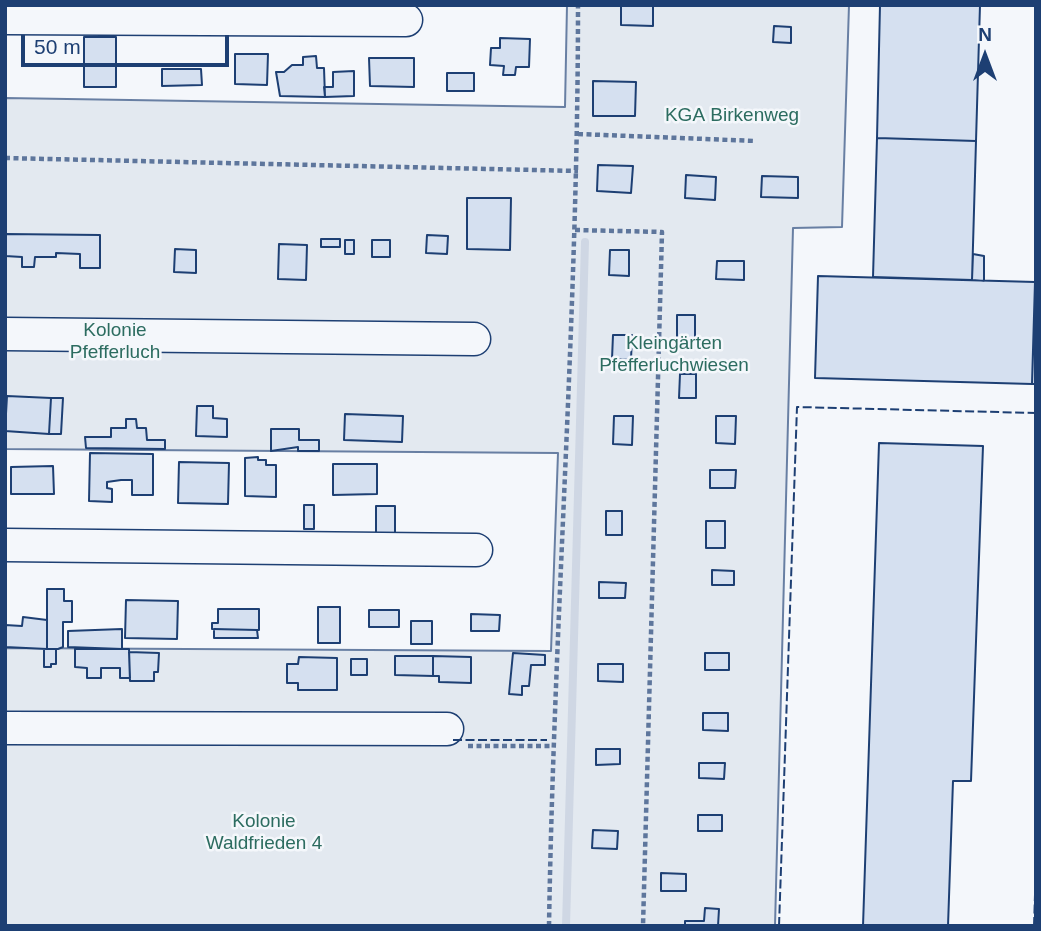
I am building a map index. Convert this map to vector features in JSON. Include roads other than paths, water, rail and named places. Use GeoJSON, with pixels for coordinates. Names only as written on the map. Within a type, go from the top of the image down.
{"type":"FeatureCollection","features":[{"type":"Feature","properties":{"kind":"lane"},"geometry":{"type":"LineString","coordinates":[[5,18],[406,19]]}},
{"type":"Feature","properties":{"kind":"lane"},"geometry":{"type":"LineString","coordinates":[[5,334],[474,339]]}},
{"type":"Feature","properties":{"kind":"lane"},"geometry":{"type":"LineString","coordinates":[[5,545],[476,550]]}},
{"type":"Feature","properties":{"kind":"lane"},"geometry":{"type":"LineString","coordinates":[[5,728],[447,729]]}},
{"type":"Feature","properties":{"kind":"waterway"},"geometry":{"type":"LineString","coordinates":[[566,926],[585,242]]}},
{"type":"Feature","properties":{"kind":"park label","name":"KGA Birkenweg"},"geometry":{"type":"Point","coordinates":[732,116]}},
{"type":"Feature","properties":{"kind":"park label","name":"Kolonie Pfefferluch"},"geometry":{"type":"Point","coordinates":[115,342]}},
{"type":"Feature","properties":{"kind":"park label","name":"Kleingärten Pfefferluchwiesen"},"geometry":{"type":"Point","coordinates":[674,355]}},
{"type":"Feature","properties":{"kind":"park label","name":"Kolonie Waldfrieden 4"},"geometry":{"type":"Point","coordinates":[264,833]}}]}
